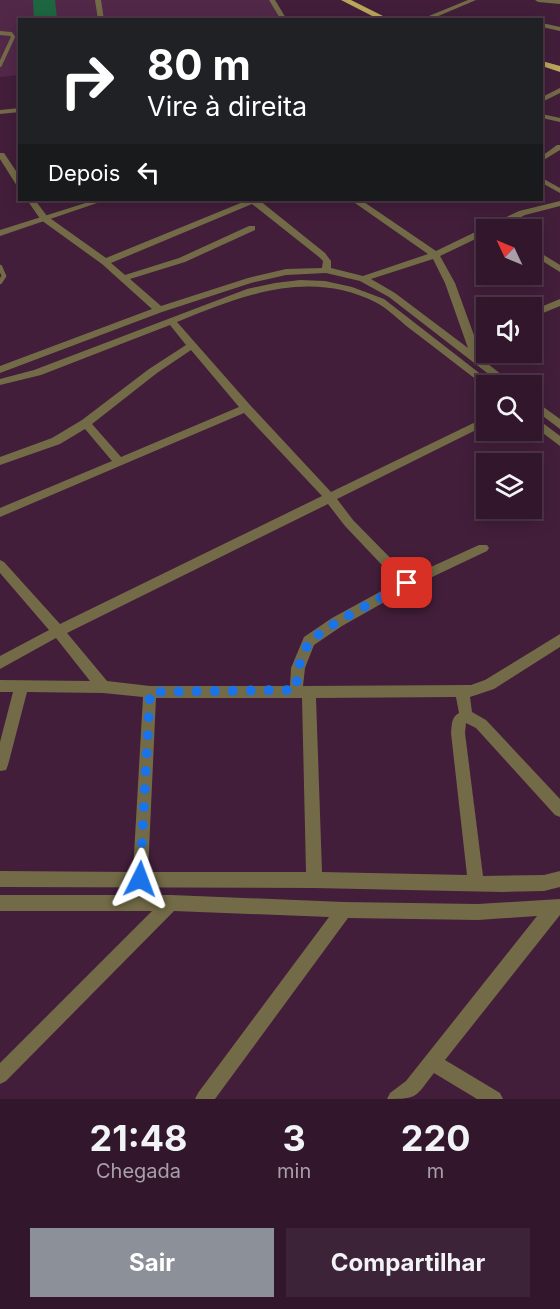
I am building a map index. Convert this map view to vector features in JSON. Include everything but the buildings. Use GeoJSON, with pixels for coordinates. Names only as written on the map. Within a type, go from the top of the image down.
{"type":"FeatureCollection","features":[{"type":"Feature","properties":{"kind":"main road"},"geometry":{"type":"LineString","coordinates":[[345,0],[383,18]]}},
{"type":"Feature","properties":{"kind":"main road"},"geometry":{"type":"LineString","coordinates":[[543,64],[560,69]]}},
{"type":"Feature","properties":{"kind":"street"},"geometry":{"type":"LineString","coordinates":[[98,0],[101,18]]}},
{"type":"Feature","properties":{"kind":"street"},"geometry":{"type":"LineString","coordinates":[[272,0],[283,18]]}},
{"type":"Feature","properties":{"kind":"street"},"geometry":{"type":"LineString","coordinates":[[427,18],[473,0]]}},
{"type":"Feature","properties":{"kind":"street"},"geometry":{"type":"LineString","coordinates":[[538,0],[559,2]]}},
{"type":"Feature","properties":{"kind":"street"},"geometry":{"type":"LineString","coordinates":[[543,25],[560,29]]}},
{"type":"Feature","properties":{"kind":"street"},"geometry":{"type":"LineString","coordinates":[[543,99],[560,90]]}},
{"type":"Feature","properties":{"kind":"street"},"geometry":{"type":"LineString","coordinates":[[0,112],[18,110]]}},
{"type":"Feature","properties":{"kind":"street"},"geometry":{"type":"LineString","coordinates":[[543,116],[560,120]]}},
{"type":"Feature","properties":{"kind":"street"},"geometry":{"type":"LineString","coordinates":[[543,158],[560,147]]}},
{"type":"Feature","properties":{"kind":"street"},"geometry":{"type":"LineString","coordinates":[[1,155],[18,181]]}},
{"type":"Feature","properties":{"kind":"street"},"geometry":{"type":"LineString","coordinates":[[543,181],[560,191]]}},
{"type":"Feature","properties":{"kind":"street"},"geometry":{"type":"LineString","coordinates":[[32,201],[39,208],[44,219],[105,262],[159,310]]}},
{"type":"Feature","properties":{"kind":"street"},"geometry":{"type":"LineString","coordinates":[[0,233],[99,201]]}},
{"type":"Feature","properties":{"kind":"street"},"geometry":{"type":"LineString","coordinates":[[105,262],[252,201]]}},
{"type":"Feature","properties":{"kind":"street"},"geometry":{"type":"LineString","coordinates":[[255,201],[322,255],[327,261],[326,270]]}},
{"type":"Feature","properties":{"kind":"street"},"geometry":{"type":"LineString","coordinates":[[358,201],[435,255],[450,283],[476,357]]}},
{"type":"Feature","properties":{"kind":"street"},"geometry":{"type":"LineString","coordinates":[[511,219],[522,213],[560,203]]}},
{"type":"Feature","properties":{"kind":"street"},"geometry":{"type":"LineString","coordinates":[[124,278],[182,260],[252,228]]}},
{"type":"Feature","properties":{"kind":"street"},"geometry":{"type":"LineString","coordinates":[[363,279],[435,255],[476,236]]}},
{"type":"Feature","properties":{"kind":"street"},"geometry":{"type":"LineString","coordinates":[[542,257],[560,269]]}},
{"type":"Feature","properties":{"kind":"street"},"geometry":{"type":"LineString","coordinates":[[0,370],[159,310],[248,280],[286,272],[326,270],[363,279],[416,311],[476,357]]}},
{"type":"Feature","properties":{"kind":"street"},"geometry":{"type":"LineString","coordinates":[[2,383],[171,321],[219,300],[256,289],[289,283],[318,282],[342,286],[381,301],[477,375]]}},
{"type":"Feature","properties":{"kind":"street"},"geometry":{"type":"LineString","coordinates":[[542,310],[560,302]]}},
{"type":"Feature","properties":{"kind":"street"},"geometry":{"type":"LineString","coordinates":[[171,321],[246,408],[331,499],[349,523],[407,583]]}},
{"type":"Feature","properties":{"kind":"street"},"geometry":{"type":"LineString","coordinates":[[471,343],[476,341]]}},
{"type":"Feature","properties":{"kind":"street"},"geometry":{"type":"LineString","coordinates":[[0,461],[56,441],[86,423],[153,371],[192,345]]}},
{"type":"Feature","properties":{"kind":"street"},"geometry":{"type":"LineString","coordinates":[[483,363],[498,375]]}},
{"type":"Feature","properties":{"kind":"street"},"geometry":{"type":"LineString","coordinates":[[0,513],[246,408]]}},
{"type":"Feature","properties":{"kind":"street"},"geometry":{"type":"LineString","coordinates":[[542,411],[560,425]]}},
{"type":"Feature","properties":{"kind":"street"},"geometry":{"type":"LineString","coordinates":[[86,423],[119,462]]}},
{"type":"Feature","properties":{"kind":"street"},"geometry":{"type":"LineString","coordinates":[[0,663],[58,631],[476,426]]}},
{"type":"Feature","properties":{"kind":"street"},"geometry":{"type":"LineString","coordinates":[[542,427],[560,441]]}},
{"type":"Feature","properties":{"kind":"street"},"geometry":{"type":"LineString","coordinates":[[314,880],[303,690],[298,668],[309,641],[337,622],[407,583],[483,548]]}},
{"type":"Feature","properties":{"kind":"street"},"geometry":{"type":"LineString","coordinates":[[0,565],[103,687]]}},
{"type":"Feature","properties":{"kind":"street"},"geometry":{"type":"LineString","coordinates":[[0,687],[103,687],[150,692],[303,690],[462,692],[489,685],[560,640]]}},
{"type":"Feature","properties":{"kind":"street"},"geometry":{"type":"LineString","coordinates":[[1,765],[21,688]]}},
{"type":"Feature","properties":{"kind":"street"},"geometry":{"type":"LineString","coordinates":[[140,879],[150,692]]}},
{"type":"Feature","properties":{"kind":"street"},"geometry":{"type":"LineString","coordinates":[[462,692],[466,716]]}},
{"type":"Feature","properties":{"kind":"street"},"geometry":{"type":"LineString","coordinates":[[466,716],[481,724],[560,810]]}},
{"type":"Feature","properties":{"kind":"street"},"geometry":{"type":"LineString","coordinates":[[466,716],[459,720],[458,733],[476,883]]}},
{"type":"Feature","properties":{"kind":"street"},"geometry":{"type":"LineString","coordinates":[[0,879],[476,883],[544,883],[560,879]]}},
{"type":"Feature","properties":{"kind":"street"},"geometry":{"type":"LineString","coordinates":[[0,903],[171,903],[344,910],[478,912],[557,907]]}},
{"type":"Feature","properties":{"kind":"street"},"geometry":{"type":"LineString","coordinates":[[0,1075],[171,903]]}},
{"type":"Feature","properties":{"kind":"street"},"geometry":{"type":"LineString","coordinates":[[396,1099],[412,1087],[557,907]]}},
{"type":"Feature","properties":{"kind":"street"},"geometry":{"type":"LineString","coordinates":[[204,1099],[344,910]]}},
{"type":"Feature","properties":{"kind":"street"},"geometry":{"type":"LineString","coordinates":[[432,1062],[494,1099]]}},
{"type":"Feature","properties":{"kind":"lane"},"geometry":{"type":"LineString","coordinates":[[0,33],[11,34],[13,37],[0,65]]}},
{"type":"Feature","properties":{"kind":"lane"},"geometry":{"type":"LineString","coordinates":[[0,267],[4,276],[0,282]]}},
{"type":"Feature","properties":{"kind":"shaded area"},"geometry":{"type":"Polygon","coordinates":[[[0,0],[275,0],[286,18],[18,18],[18,75],[0,77],[0,0]]]}},
{"type":"Feature","properties":{"kind":"route"},"geometry":{"type":"LineString","coordinates":[[140,879],[150,692],[296,690],[298,668],[309,641],[337,622],[407,583]]}}]}
